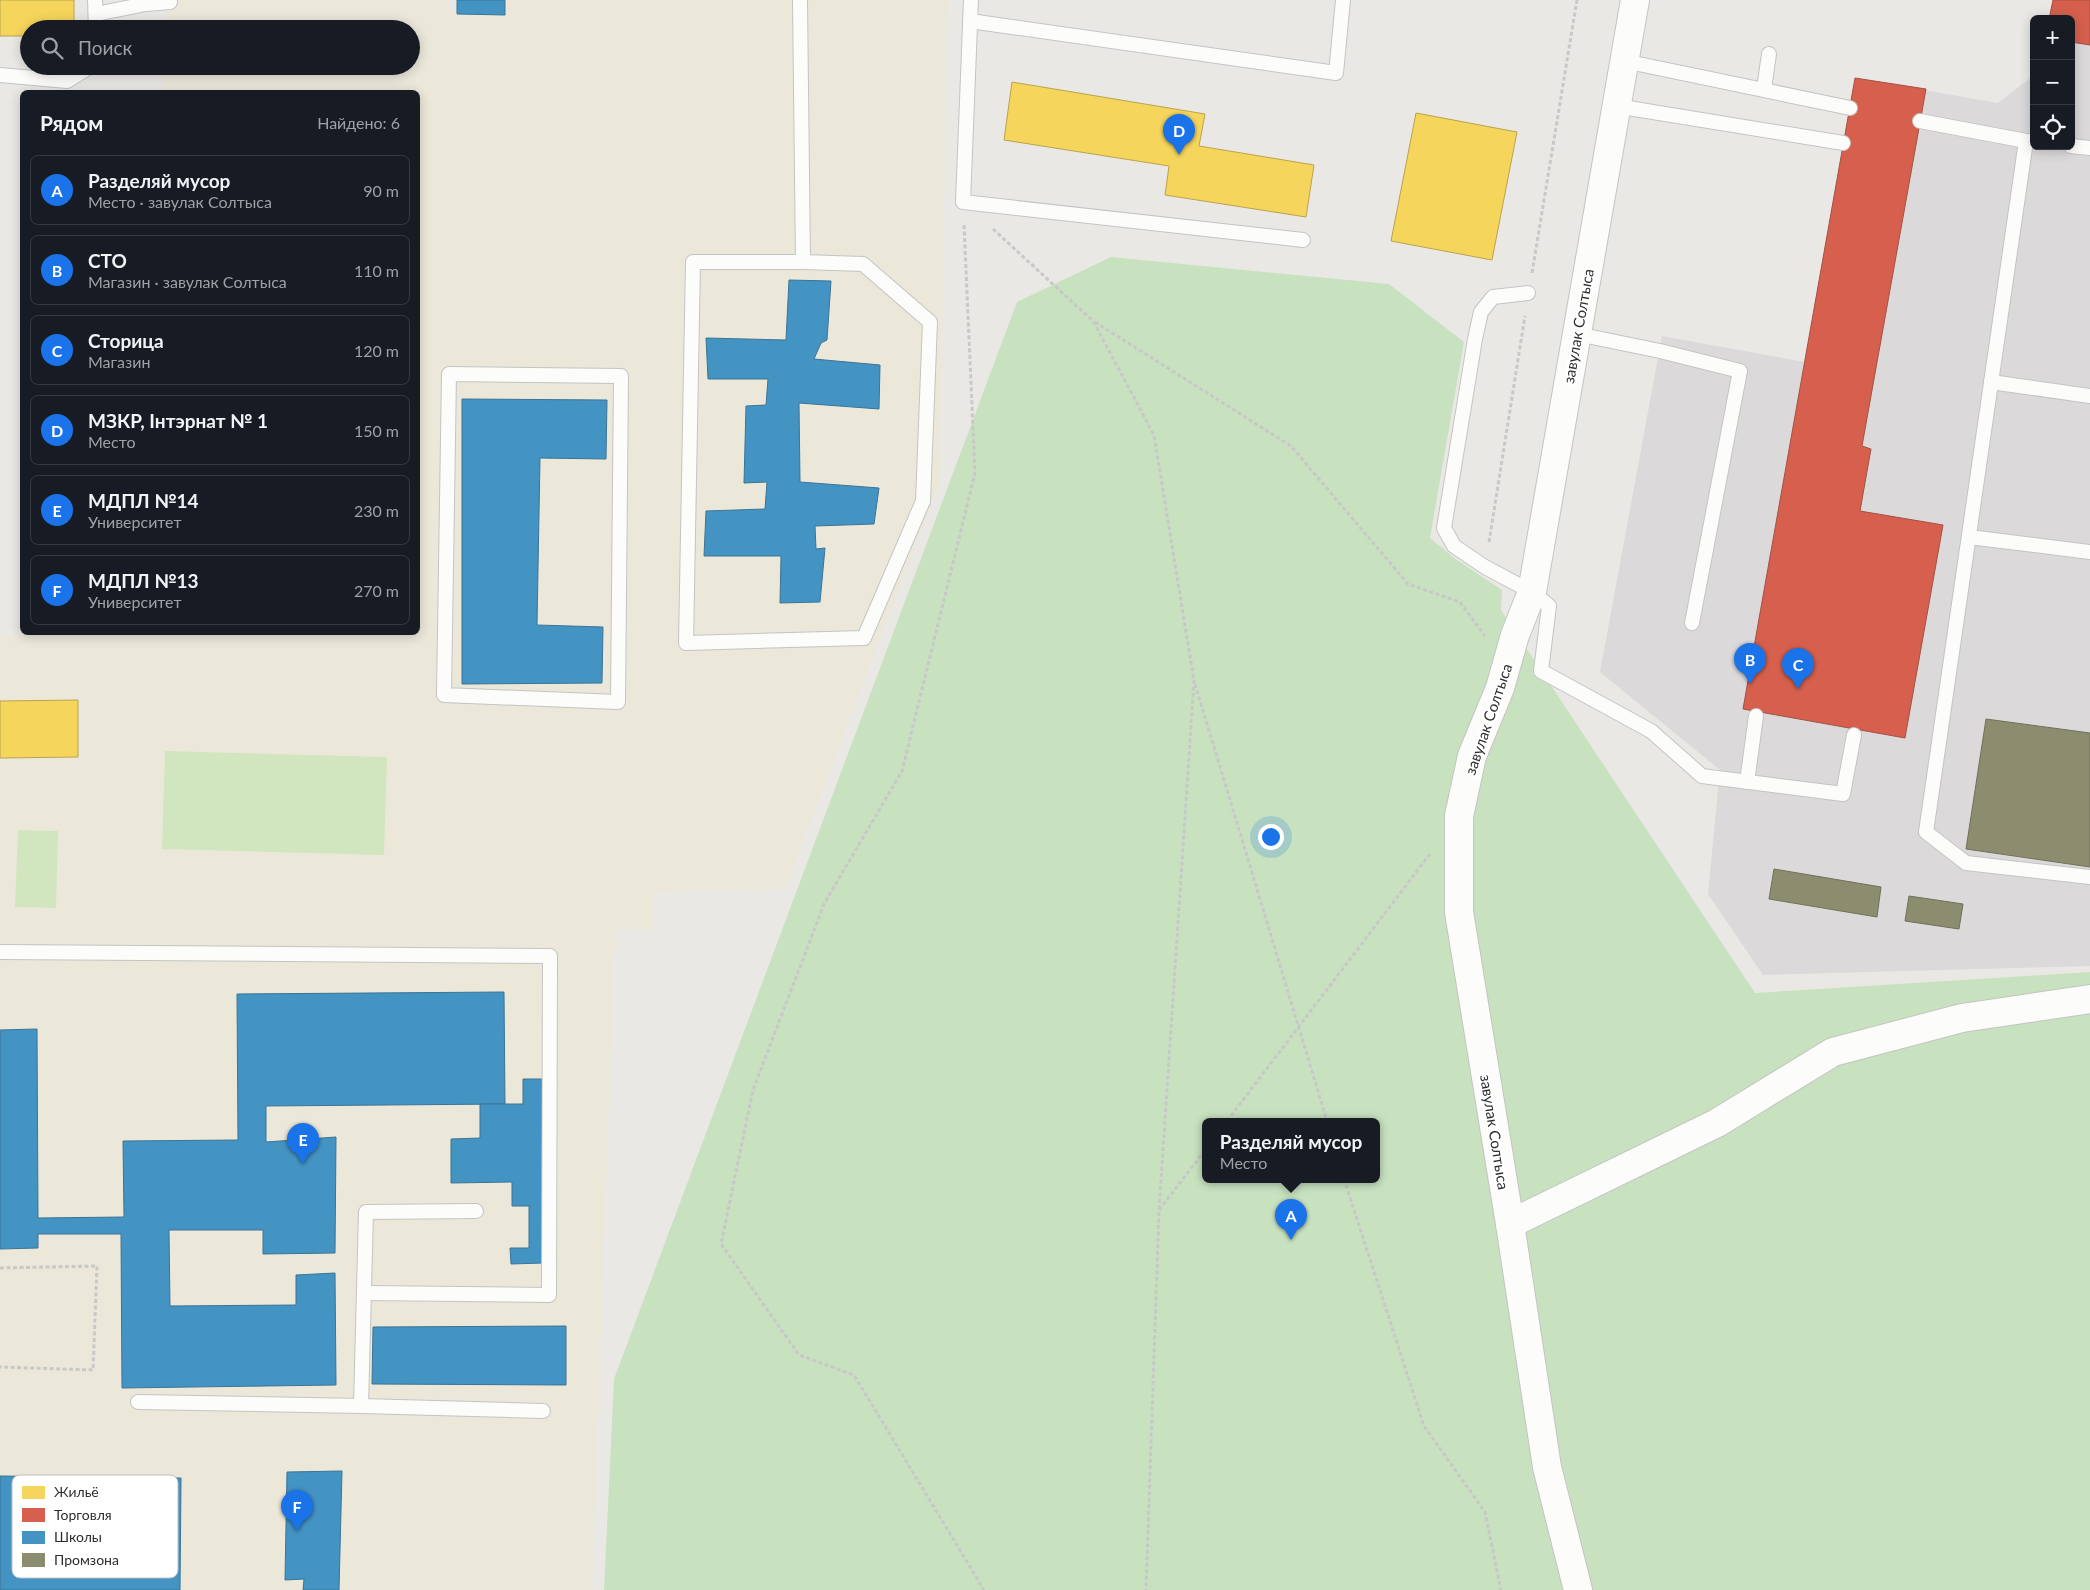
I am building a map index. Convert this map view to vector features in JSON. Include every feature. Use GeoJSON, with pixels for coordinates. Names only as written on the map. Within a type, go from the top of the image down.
{"type":"FeatureCollection","features":[{"type":"Feature","properties":{"kind":"street","name":"завулак Солтыса"},"geometry":{"type":"LineString","coordinates":[[1578,1590],[1547,1467],[1510,1224],[1459,912],[1459,816],[1472,756],[1500,688],[1506,664],[1532,592],[1635,0]]}},
{"type":"Feature","properties":{"kind":"street"},"geometry":{"type":"LineString","coordinates":[[1510,1224],[1717,1123],[1833,1052],[1962,1018],[2090,999]]}},
{"type":"Feature","properties":{"kind":"lane"},"geometry":{"type":"LineString","coordinates":[[800,0],[803,262]]}},
{"type":"Feature","properties":{"kind":"lane"},"geometry":{"type":"LineString","coordinates":[[971,0],[963,202],[1303,240]]}},
{"type":"Feature","properties":{"kind":"lane"},"geometry":{"type":"LineString","coordinates":[[970,21],[1336,73],[1343,0]]}},
{"type":"Feature","properties":{"kind":"lane"},"geometry":{"type":"LineString","coordinates":[[96,20],[96,7],[170,2]]}},
{"type":"Feature","properties":{"kind":"lane"},"geometry":{"type":"LineString","coordinates":[[1764,89],[1769,54]]}},
{"type":"Feature","properties":{"kind":"lane"},"geometry":{"type":"LineString","coordinates":[[1624,62],[1850,108]]}},
{"type":"Feature","properties":{"kind":"lane"},"geometry":{"type":"LineString","coordinates":[[0,75],[67,81],[76,75]]}},
{"type":"Feature","properties":{"kind":"lane"},"geometry":{"type":"LineString","coordinates":[[1616,106],[1843,143]]}},
{"type":"Feature","properties":{"kind":"lane"},"geometry":{"type":"LineString","coordinates":[[1920,121],[2030,141],[1991,382],[1926,832],[1966,864],[2090,878]]}},
{"type":"Feature","properties":{"kind":"lane"},"geometry":{"type":"LineString","coordinates":[[2075,146],[2090,148]]}},
{"type":"Feature","properties":{"kind":"lane"},"geometry":{"type":"LineString","coordinates":[[693,262],[803,262],[863,264],[930,322],[923,501],[864,638],[686,643],[693,262]]}},
{"type":"Feature","properties":{"kind":"lane"},"geometry":{"type":"LineString","coordinates":[[1528,293],[1493,297],[1481,312],[1444,528],[1454,546],[1485,567],[1532,592],[1549,606],[1541,671],[1651,730],[1702,776],[1842,794],[1854,735]]}},
{"type":"Feature","properties":{"kind":"lane"},"geometry":{"type":"LineString","coordinates":[[1577,334],[1660,351],[1740,371],[1692,623]]}},
{"type":"Feature","properties":{"kind":"lane"},"geometry":{"type":"LineString","coordinates":[[448,374],[621,376],[618,702],[444,695],[448,374]]}},
{"type":"Feature","properties":{"kind":"lane"},"geometry":{"type":"LineString","coordinates":[[1991,382],[2090,396]]}},
{"type":"Feature","properties":{"kind":"lane"},"geometry":{"type":"LineString","coordinates":[[1969,537],[2090,552]]}},
{"type":"Feature","properties":{"kind":"lane"},"geometry":{"type":"LineString","coordinates":[[1747,782],[1756,716]]}},
{"type":"Feature","properties":{"kind":"lane"},"geometry":{"type":"LineString","coordinates":[[0,952],[550,956],[549,1295],[364,1293]]}},
{"type":"Feature","properties":{"kind":"lane"},"geometry":{"type":"LineString","coordinates":[[361,1406],[366,1212],[476,1210]]}},
{"type":"Feature","properties":{"kind":"lane"},"geometry":{"type":"LineString","coordinates":[[138,1402],[543,1411]]}},
{"type":"Feature","properties":{"kind":"path"},"geometry":{"type":"LineString","coordinates":[[963,202],[1094,321],[1291,446],[1408,584],[1460,602],[1506,664]]}},
{"type":"Feature","properties":{"kind":"path"},"geometry":{"type":"LineString","coordinates":[[963,202],[975,473],[902,770],[824,904],[816,923],[753,1090],[721,1244],[799,1355],[854,1375],[984,1590]]}},
{"type":"Feature","properties":{"kind":"path"},"geometry":{"type":"LineString","coordinates":[[1094,321],[1154,435],[1194,681],[1325,1118]]}},
{"type":"Feature","properties":{"kind":"path"},"geometry":{"type":"LineString","coordinates":[[1146,1590],[1159,1210],[1194,681]]}},
{"type":"Feature","properties":{"kind":"path"},"geometry":{"type":"LineString","coordinates":[[1229,1118],[1459,816]]}},
{"type":"Feature","properties":{"kind":"path"},"geometry":{"type":"LineString","coordinates":[[1159,1210],[1202,1153]]}},
{"type":"Feature","properties":{"kind":"path"},"geometry":{"type":"LineString","coordinates":[[1345,1183],[1424,1426],[1484,1512],[1501,1590]]}},
{"type":"Feature","properties":{"kind":"path"},"geometry":{"type":"LineString","coordinates":[[0,1268],[97,1266],[93,1370],[0,1367]]}},
{"type":"Feature","properties":{"kind":"shaded area"},"geometry":{"type":"Polygon","coordinates":[[[172,0],[449,0],[449,11],[456,14],[457,0],[947,0],[940,482],[785,889],[654,892],[654,930],[615,929],[592,1590],[0,1590],[0,634],[85,636],[420,635],[420,90],[161,90],[162,75],[420,75],[420,20],[168,20],[170,2],[172,0]]]}},
{"type":"Feature","properties":{"kind":"shaded area"},"geometry":{"type":"Polygon","coordinates":[[[2053,0],[2090,0],[2090,966],[1763,975],[1708,894],[1720,770],[1600,672],[1662,336],[1805,362],[1855,78],[1998,103],[2030,78],[2030,150],[2075,150],[2075,15],[2050,15],[2053,0]]]}},
{"type":"Feature","properties":{"kind":"green space"},"geometry":{"type":"Polygon","coordinates":[[[1111,257],[1389,284],[1464,342],[1430,538],[1454,558],[1502,590],[1501,610],[1755,993],[2090,972],[2090,1590],[604,1590],[614,1379],[1017,302],[1111,257]]]}},
{"type":"Feature","properties":{"kind":"green space"},"geometry":{"type":"Polygon","coordinates":[[[165,751],[387,757],[384,855],[162,849],[165,751]]]}},
{"type":"Feature","properties":{"kind":"green space"},"geometry":{"type":"Polygon","coordinates":[[[18,830],[58,831],[56,908],[15,907],[18,830]]]}},
{"type":"Feature","properties":{"kind":"building: Жильё"},"geometry":{"type":"Polygon","coordinates":[[[0,0],[74,0],[74,20],[20,20],[20,36],[0,36],[0,0]]]}},
{"type":"Feature","properties":{"kind":"building: Жильё"},"geometry":{"type":"Polygon","coordinates":[[[1012,82],[1205,114],[1199,146],[1314,165],[1306,217],[1165,195],[1169,166],[1004,140],[1012,82]]]}},
{"type":"Feature","properties":{"kind":"building: Жильё"},"geometry":{"type":"Polygon","coordinates":[[[1416,113],[1517,132],[1492,260],[1391,241],[1416,113]]]}},
{"type":"Feature","properties":{"kind":"building: Жильё"},"geometry":{"type":"Polygon","coordinates":[[[78,700],[78,757],[0,758],[0,701],[78,700]]]}},
{"type":"Feature","properties":{"kind":"building: Торговля"},"geometry":{"type":"Polygon","coordinates":[[[2053,0],[2090,0],[2090,45],[2075,43],[2075,15],[2050,15],[2053,0]]]}},
{"type":"Feature","properties":{"kind":"building: Торговля"},"geometry":{"type":"Polygon","coordinates":[[[1855,78],[1926,89],[1862,446],[1871,449],[1860,511],[1943,525],[1905,738],[1743,709],[1855,78]]]}},
{"type":"Feature","properties":{"kind":"building: Школы"},"geometry":{"type":"Polygon","coordinates":[[[457,0],[505,0],[505,15],[457,14],[457,0]]]}},
{"type":"Feature","properties":{"kind":"building: Школы"},"geometry":{"type":"Polygon","coordinates":[[[789,280],[831,281],[827,340],[821,343],[814,359],[880,365],[879,409],[799,403],[800,482],[879,488],[874,524],[815,526],[816,549],[825,548],[820,602],[780,603],[781,556],[704,556],[706,511],[765,509],[767,482],[744,483],[746,406],[766,405],[768,379],[708,379],[706,338],[786,340],[789,280]]]}},
{"type":"Feature","properties":{"kind":"building: Школы"},"geometry":{"type":"Polygon","coordinates":[[[462,399],[607,400],[606,459],[540,458],[537,625],[603,627],[602,683],[462,684],[462,399]]]}},
{"type":"Feature","properties":{"kind":"building: Школы"},"geometry":{"type":"Polygon","coordinates":[[[504,992],[505,1104],[266,1106],[266,1142],[336,1137],[335,1253],[263,1254],[263,1230],[169,1230],[170,1306],[296,1305],[296,1275],[335,1273],[336,1385],[122,1388],[121,1234],[38,1234],[38,1248],[0,1249],[0,1030],[37,1029],[38,1218],[124,1217],[123,1141],[238,1140],[237,994],[504,992]]]}},
{"type":"Feature","properties":{"kind":"building: Школы"},"geometry":{"type":"Polygon","coordinates":[[[523,1079],[542,1079],[543,1263],[511,1264],[510,1248],[529,1248],[529,1206],[512,1206],[512,1182],[451,1183],[451,1139],[480,1138],[480,1104],[523,1104],[523,1079]]]}},
{"type":"Feature","properties":{"kind":"building: Школы"},"geometry":{"type":"Polygon","coordinates":[[[566,1326],[566,1385],[372,1384],[373,1327],[566,1326]]]}},
{"type":"Feature","properties":{"kind":"building: Школы"},"geometry":{"type":"Polygon","coordinates":[[[342,1471],[339,1590],[303,1590],[304,1579],[285,1580],[287,1472],[342,1471]]]}},
{"type":"Feature","properties":{"kind":"building: Школы"},"geometry":{"type":"Polygon","coordinates":[[[0,1476],[12,1476],[12,1578],[178,1578],[178,1478],[181,1478],[180,1590],[0,1590],[0,1476]]]}},
{"type":"Feature","properties":{"kind":"building: Промзона"},"geometry":{"type":"Polygon","coordinates":[[[1986,719],[2090,733],[2090,867],[1966,849],[1986,719]]]}},
{"type":"Feature","properties":{"kind":"building: Промзона"},"geometry":{"type":"Polygon","coordinates":[[[1774,869],[1881,887],[1877,917],[1769,899],[1774,869]]]}},
{"type":"Feature","properties":{"kind":"building: Промзона"},"geometry":{"type":"Polygon","coordinates":[[[1909,896],[1963,904],[1959,929],[1905,921],[1909,896]]]}},
{"type":"Feature","properties":{"kind":"place","name":"МЗКР, Інтэрнат № 1"},"geometry":{"type":"Point","coordinates":[1179,155]}},
{"type":"Feature","properties":{"kind":"place","name":"СТО"},"geometry":{"type":"Point","coordinates":[1750,684]}},
{"type":"Feature","properties":{"kind":"place","name":"Сторица"},"geometry":{"type":"Point","coordinates":[1798,689]}},
{"type":"Feature","properties":{"kind":"place","name":"МДПЛ №14"},"geometry":{"type":"Point","coordinates":[303,1164]}},
{"type":"Feature","properties":{"kind":"place","name":"Разделяй мусор"},"geometry":{"type":"Point","coordinates":[1291,1240]}},
{"type":"Feature","properties":{"kind":"place","name":"МДПЛ №13"},"geometry":{"type":"Point","coordinates":[297,1531]}}]}
